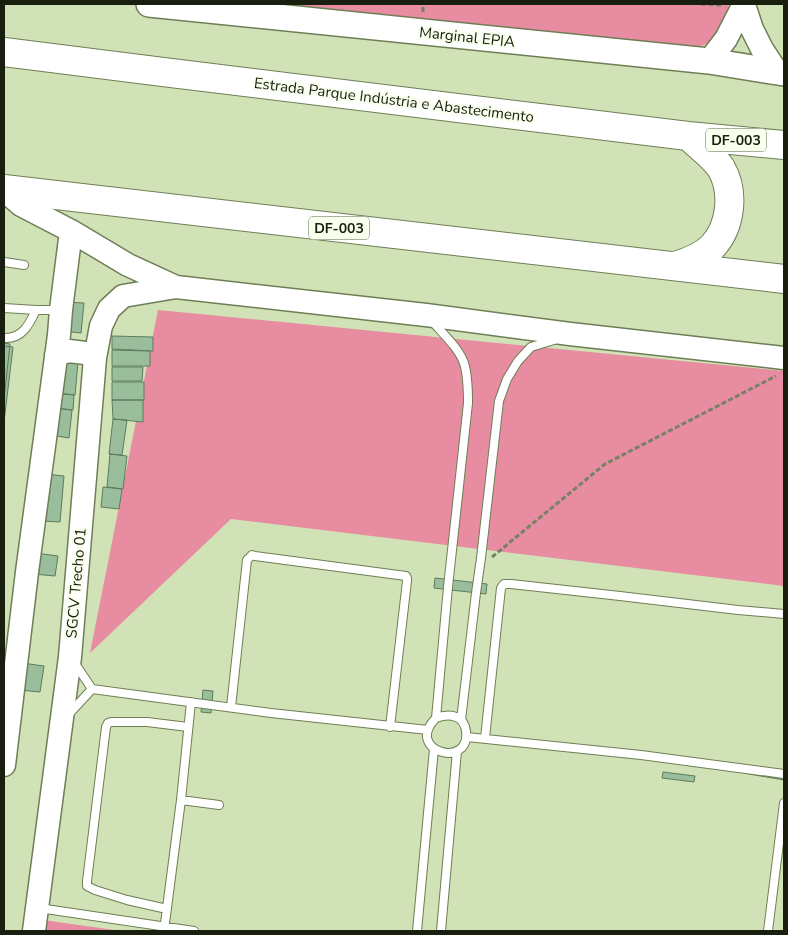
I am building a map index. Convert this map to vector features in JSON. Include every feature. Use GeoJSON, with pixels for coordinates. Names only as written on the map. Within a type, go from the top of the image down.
{"type":"FeatureCollection","features":[{"type":"Feature","properties":{"kind":"highway","name":"Estrada Parque Indústria e Abastecimento"},"geometry":{"type":"LineString","coordinates":[[4,52],[688,136],[784,145]]}},
{"type":"Feature","properties":{"kind":"highway"},"geometry":{"type":"LineString","coordinates":[[675,266],[695,259],[712,247],[724,230],[730,209],[729,188],[721,168],[707,152],[688,136]]}},
{"type":"Feature","properties":{"kind":"highway","name":"DF-003"},"geometry":{"type":"LineString","coordinates":[[4,190],[784,279]]}},
{"type":"Feature","properties":{"kind":"main road","name":"Marginal EPIA"},"geometry":{"type":"LineString","coordinates":[[149,4],[709,61],[781,72]]}},
{"type":"Feature","properties":{"kind":"street"},"geometry":{"type":"LineString","coordinates":[[709,61],[726,39],[744,4]]}},
{"type":"Feature","properties":{"kind":"street"},"geometry":{"type":"LineString","coordinates":[[744,4],[752,29],[762,49],[781,72]]}},
{"type":"Feature","properties":{"kind":"street"},"geometry":{"type":"LineString","coordinates":[[4,190],[21,205],[128,265],[176,287],[426,315],[570,334],[782,366]]}},
{"type":"Feature","properties":{"kind":"street"},"geometry":{"type":"LineString","coordinates":[[4,765],[8,692],[28,562],[71,232]]}},
{"type":"Feature","properties":{"kind":"street","name":"SGCV Trecho 01"},"geometry":{"type":"LineString","coordinates":[[34,931],[70,656],[95,358],[101,326],[109,309],[122,296],[176,287]]}},
{"type":"Feature","properties":{"kind":"street"},"geometry":{"type":"LineString","coordinates":[[56,355],[70,351],[85,353],[95,358]]}},
{"type":"Feature","properties":{"kind":"lane"},"geometry":{"type":"LineString","coordinates":[[4,262],[24,265]]}},
{"type":"Feature","properties":{"kind":"lane"},"geometry":{"type":"LineString","coordinates":[[4,308],[61,310]]}},
{"type":"Feature","properties":{"kind":"lane"},"geometry":{"type":"LineString","coordinates":[[4,338],[15,338],[28,326],[36,310]]}},
{"type":"Feature","properties":{"kind":"lane"},"geometry":{"type":"LineString","coordinates":[[426,315],[454,347],[463,362],[468,380],[468,404],[436,718]]}},
{"type":"Feature","properties":{"kind":"lane"},"geometry":{"type":"LineString","coordinates":[[462,720],[499,400],[514,367],[531,347],[570,334]]}},
{"type":"Feature","properties":{"kind":"lane"},"geometry":{"type":"LineString","coordinates":[[231,707],[247,560],[252,555],[406,576],[407,581],[390,727]]}},
{"type":"Feature","properties":{"kind":"lane"},"geometry":{"type":"LineString","coordinates":[[485,738],[501,588],[504,584],[784,614]]}},
{"type":"Feature","properties":{"kind":"lane"},"geometry":{"type":"LineString","coordinates":[[70,656],[92,690]]}},
{"type":"Feature","properties":{"kind":"lane"},"geometry":{"type":"LineString","coordinates":[[92,690],[271,713],[428,730]]}},
{"type":"Feature","properties":{"kind":"lane"},"geometry":{"type":"LineString","coordinates":[[62,722],[92,690]]}},
{"type":"Feature","properties":{"kind":"lane"},"geometry":{"type":"LineString","coordinates":[[164,929],[192,702]]}},
{"type":"Feature","properties":{"kind":"lane"},"geometry":{"type":"LineString","coordinates":[[444,714],[454,715],[462,720],[467,736],[464,745],[450,754],[441,753],[434,749],[428,737],[431,723],[444,714]]}},
{"type":"Feature","properties":{"kind":"lane"},"geometry":{"type":"LineString","coordinates":[[167,909],[127,900],[95,890],[87,886],[87,881],[108,723],[147,722],[188,727]]}},
{"type":"Feature","properties":{"kind":"lane"},"geometry":{"type":"LineString","coordinates":[[467,736],[784,774]]}},
{"type":"Feature","properties":{"kind":"lane"},"geometry":{"type":"LineString","coordinates":[[418,931],[434,749]]}},
{"type":"Feature","properties":{"kind":"lane"},"geometry":{"type":"LineString","coordinates":[[441,931],[457,751]]}},
{"type":"Feature","properties":{"kind":"lane"},"geometry":{"type":"LineString","coordinates":[[181,800],[218,805]]}},
{"type":"Feature","properties":{"kind":"lane"},"geometry":{"type":"LineString","coordinates":[[768,931],[784,803]]}},
{"type":"Feature","properties":{"kind":"lane"},"geometry":{"type":"LineString","coordinates":[[37,908],[164,929],[194,931]]}},
{"type":"Feature","properties":{"kind":"path"},"geometry":{"type":"LineString","coordinates":[[481,558],[493,557],[605,464],[782,366]]}},
{"type":"Feature","properties":{"kind":"shaded area"},"geometry":{"type":"Polygon","coordinates":[[[285,4],[729,4],[719,35],[714,40],[694,48],[285,4]]]}},
{"type":"Feature","properties":{"kind":"shaded area"},"geometry":{"type":"Polygon","coordinates":[[[158,310],[784,371],[784,586],[231,519],[90,653],[158,310]]]}},
{"type":"Feature","properties":{"kind":"shaded area"},"geometry":{"type":"Polygon","coordinates":[[[43,920],[122,931],[41,931],[43,920]]]}},
{"type":"Feature","properties":{"kind":"building"},"geometry":{"type":"Polygon","coordinates":[[[65,302],[84,303],[81,333],[62,331],[65,302]]]}},
{"type":"Feature","properties":{"kind":"building"},"geometry":{"type":"Polygon","coordinates":[[[112,336],[153,337],[153,351],[112,349],[112,336]]]}},
{"type":"Feature","properties":{"kind":"building"},"geometry":{"type":"Polygon","coordinates":[[[4,343],[10,344],[4,399],[4,343]]]}},
{"type":"Feature","properties":{"kind":"building"},"geometry":{"type":"Polygon","coordinates":[[[4,346],[13,347],[4,422],[4,346]]]}},
{"type":"Feature","properties":{"kind":"building"},"geometry":{"type":"Polygon","coordinates":[[[112,350],[150,351],[150,366],[112,366],[112,350]]]}},
{"type":"Feature","properties":{"kind":"building"},"geometry":{"type":"Polygon","coordinates":[[[58,361],[78,363],[75,395],[55,393],[58,361]]]}},
{"type":"Feature","properties":{"kind":"building"},"geometry":{"type":"Polygon","coordinates":[[[112,367],[143,367],[142,381],[112,381],[112,367]]]}},
{"type":"Feature","properties":{"kind":"building"},"geometry":{"type":"Polygon","coordinates":[[[112,382],[144,382],[144,400],[112,400],[112,382]]]}},
{"type":"Feature","properties":{"kind":"building"},"geometry":{"type":"Polygon","coordinates":[[[55,393],[74,395],[73,410],[54,408],[55,393]]]}},
{"type":"Feature","properties":{"kind":"building"},"geometry":{"type":"Polygon","coordinates":[[[112,400],[143,400],[143,422],[113,419],[112,400]]]}},
{"type":"Feature","properties":{"kind":"building"},"geometry":{"type":"Polygon","coordinates":[[[53,408],[72,410],[69,438],[50,435],[53,408]]]}},
{"type":"Feature","properties":{"kind":"building"},"geometry":{"type":"Polygon","coordinates":[[[113,419],[127,420],[122,455],[109,454],[113,419]]]}},
{"type":"Feature","properties":{"kind":"building"},"geometry":{"type":"Polygon","coordinates":[[[110,454],[127,456],[123,489],[107,487],[110,454]]]}},
{"type":"Feature","properties":{"kind":"building"},"geometry":{"type":"Polygon","coordinates":[[[45,474],[64,476],[60,522],[41,521],[45,474]]]}},
{"type":"Feature","properties":{"kind":"building"},"geometry":{"type":"Polygon","coordinates":[[[103,487],[122,489],[119,509],[101,507],[103,487]]]}},
{"type":"Feature","properties":{"kind":"building"},"geometry":{"type":"Polygon","coordinates":[[[36,553],[58,556],[55,576],[33,574],[36,553]]]}},
{"type":"Feature","properties":{"kind":"building"},"geometry":{"type":"Polygon","coordinates":[[[435,578],[487,584],[486,594],[434,588],[435,578]]]}},
{"type":"Feature","properties":{"kind":"building"},"geometry":{"type":"Polygon","coordinates":[[[22,663],[44,666],[40,692],[20,690],[22,663]]]}},
{"type":"Feature","properties":{"kind":"building"},"geometry":{"type":"Polygon","coordinates":[[[203,690],[213,691],[211,713],[201,712],[203,690]]]}},
{"type":"Feature","properties":{"kind":"building"},"geometry":{"type":"Polygon","coordinates":[[[749,768],[784,773],[784,780],[749,774],[749,768]]]}},
{"type":"Feature","properties":{"kind":"building"},"geometry":{"type":"Polygon","coordinates":[[[663,772],[695,776],[694,782],[662,778],[663,772]]]}}]}
